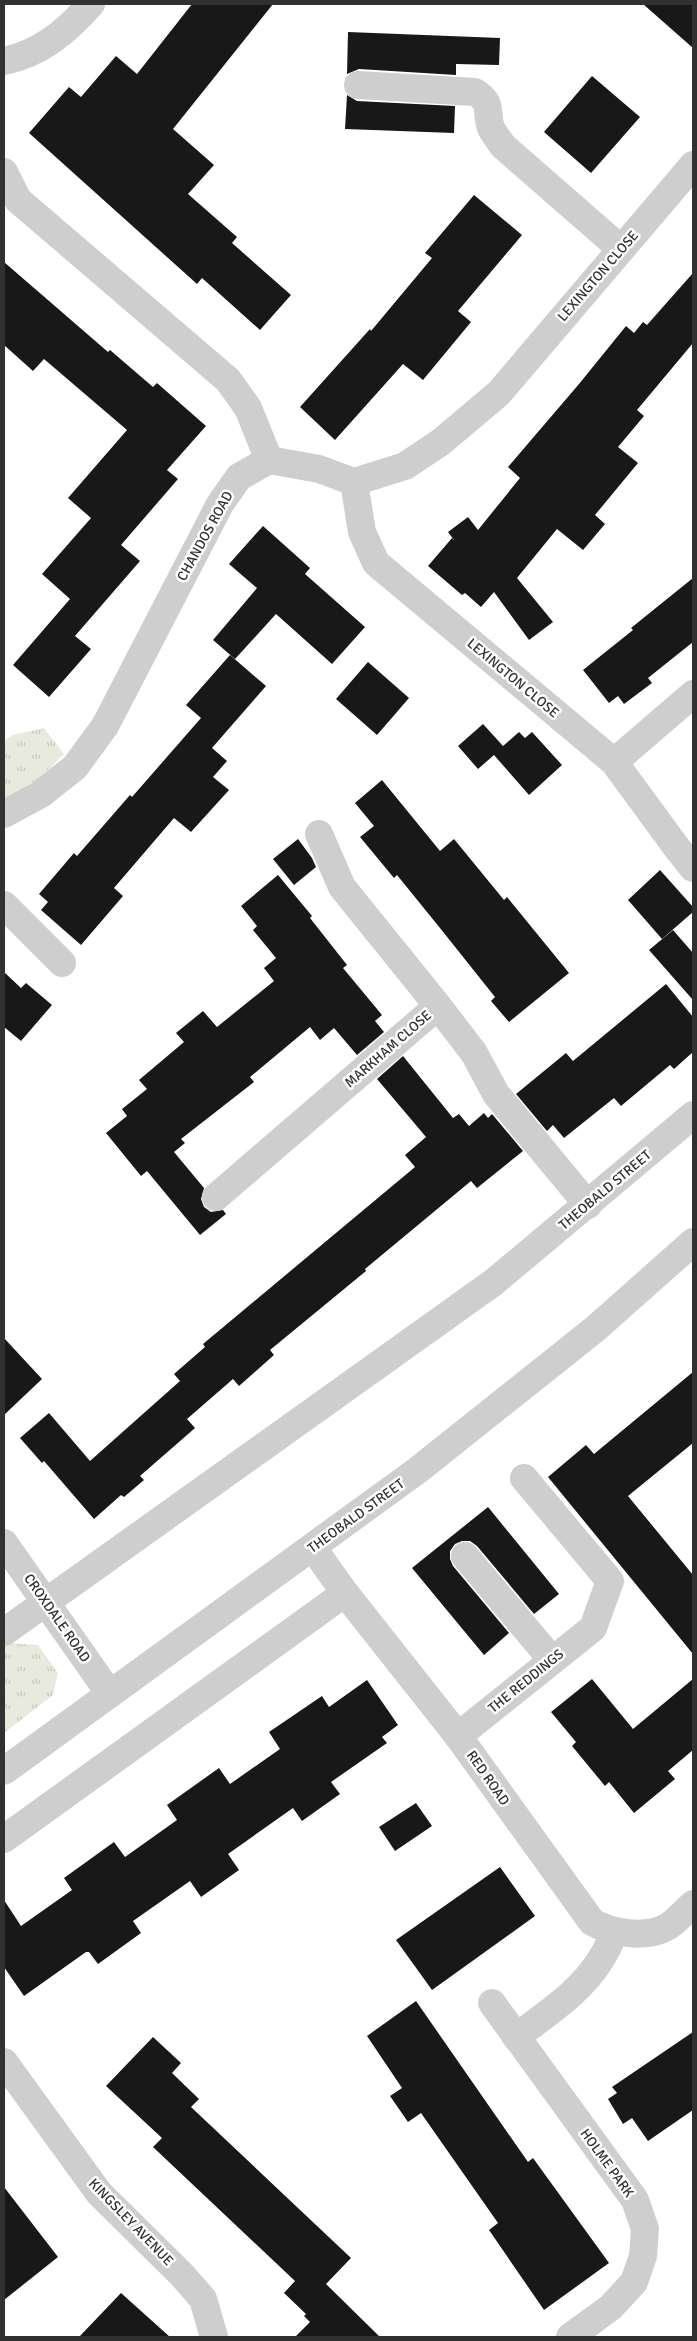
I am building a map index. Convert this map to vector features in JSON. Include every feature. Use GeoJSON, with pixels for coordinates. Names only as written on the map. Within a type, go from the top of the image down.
{"type":"FeatureCollection","features":[{"type":"Feature","properties":{"kind":"street"},"geometry":{"type":"LineString","coordinates":[[4,61],[14,59],[51,43],[91,4]]}},
{"type":"Feature","properties":{"kind":"street"},"geometry":{"type":"LineString","coordinates":[[358,84],[475,92],[485,98],[489,109],[491,127],[503,146],[621,250]]}},
{"type":"Feature","properties":{"kind":"street","name":"LEXINGTON CLOSE"},"geometry":{"type":"LineString","coordinates":[[693,165],[499,393],[441,442],[405,466],[354,482],[362,532],[376,563],[614,762],[693,868]]}},
{"type":"Feature","properties":{"kind":"street"},"geometry":{"type":"LineString","coordinates":[[4,172],[18,200],[228,380],[248,408],[269,460],[319,469],[354,482]]}},
{"type":"Feature","properties":{"kind":"street","name":"CHANDOS ROAD"},"geometry":{"type":"LineString","coordinates":[[4,814],[41,794],[75,767],[106,726],[220,504],[239,477],[269,460]]}},
{"type":"Feature","properties":{"kind":"street"},"geometry":{"type":"LineString","coordinates":[[614,762],[693,694]]}},
{"type":"Feature","properties":{"kind":"street"},"geometry":{"type":"LineString","coordinates":[[319,834],[342,887],[438,1006]]}},
{"type":"Feature","properties":{"kind":"street"},"geometry":{"type":"LineString","coordinates":[[4,905],[62,963]]}},
{"type":"Feature","properties":{"kind":"street","name":"MARKHAM CLOSE"},"geometry":{"type":"LineString","coordinates":[[216,1197],[438,1006],[474,1053],[496,1094],[588,1206]]}},
{"type":"Feature","properties":{"kind":"street","name":"THEOBALD STREET"},"geometry":{"type":"LineString","coordinates":[[4,1632],[494,1282],[588,1206],[693,1115]]}},
{"type":"Feature","properties":{"kind":"street","name":"THEOBALD STREET"},"geometry":{"type":"LineString","coordinates":[[4,1771],[418,1470],[595,1329],[693,1242]]}},
{"type":"Feature","properties":{"kind":"street","name":"THE REDDINGS"},"geometry":{"type":"LineString","coordinates":[[458,1736],[593,1628],[610,1581],[524,1478]]}},
{"type":"Feature","properties":{"kind":"street","name":"CROXDALE ROAD"},"geometry":{"type":"LineString","coordinates":[[4,1543],[110,1694]]}},
{"type":"Feature","properties":{"kind":"street","name":"RED ROAD"},"geometry":{"type":"LineString","coordinates":[[312,1548],[345,1593],[458,1736],[592,1922],[615,1931],[650,1932],[667,1927],[693,1904]]}},
{"type":"Feature","properties":{"kind":"street"},"geometry":{"type":"LineString","coordinates":[[465,1556],[552,1660]]}},
{"type":"Feature","properties":{"kind":"street"},"geometry":{"type":"LineString","coordinates":[[4,1838],[345,1593]]}},
{"type":"Feature","properties":{"kind":"street"},"geometry":{"type":"LineString","coordinates":[[516,2037],[572,1994],[601,1959],[615,1931]]}},
{"type":"Feature","properties":{"kind":"street","name":"HOLME PARK"},"geometry":{"type":"LineString","coordinates":[[492,2003],[634,2200],[645,2229],[643,2256],[634,2282],[611,2307],[570,2337]]}},
{"type":"Feature","properties":{"kind":"street","name":"KINGSLEY AVENUE"},"geometry":{"type":"LineString","coordinates":[[4,2062],[99,2193],[182,2274],[203,2299],[214,2337]]}},
{"type":"Feature","properties":{"kind":"green space"},"geometry":{"type":"Polygon","coordinates":[[[44,728],[64,754],[39,779],[4,798],[4,741],[13,735],[44,728]]]}},
{"type":"Feature","properties":{"kind":"green space"},"geometry":{"type":"Polygon","coordinates":[[[7,1643],[38,1645],[58,1673],[53,1695],[4,1733],[4,1646],[7,1643]]]}},
{"type":"Feature","properties":{"kind":"building"},"geometry":{"type":"Polygon","coordinates":[[[192,4],[273,4],[173,129],[214,165],[188,194],[237,237],[232,243],[291,295],[260,330],[202,278],[197,284],[29,133],[69,87],[81,97],[116,56],[137,74],[192,4]]]}},
{"type":"Feature","properties":{"kind":"building"},"geometry":{"type":"Polygon","coordinates":[[[643,4],[693,4],[693,48],[643,4]]]}},
{"type":"Feature","properties":{"kind":"building"},"geometry":{"type":"Polygon","coordinates":[[[348,32],[500,38],[499,65],[456,64],[456,75],[359,69],[347,74],[348,32]]]}},
{"type":"Feature","properties":{"kind":"building"},"geometry":{"type":"Polygon","coordinates":[[[592,76],[640,117],[591,173],[544,132],[592,76]]]}},
{"type":"Feature","properties":{"kind":"building"},"geometry":{"type":"Polygon","coordinates":[[[347,95],[357,101],[455,106],[454,133],[345,129],[347,95]]]}},
{"type":"Feature","properties":{"kind":"building"},"geometry":{"type":"Polygon","coordinates":[[[474,195],[522,235],[458,311],[471,322],[423,380],[403,364],[335,440],[300,407],[370,329],[371,331],[432,258],[425,253],[474,195]]]}},
{"type":"Feature","properties":{"kind":"building"},"geometry":{"type":"Polygon","coordinates":[[[4,262],[108,352],[110,350],[153,387],[157,383],[206,426],[167,470],[178,479],[121,545],[140,561],[75,636],[91,649],[49,697],[13,665],[70,599],[42,574],[91,518],[68,498],[127,430],[44,359],[33,371],[4,345],[4,262]]]}},
{"type":"Feature","properties":{"kind":"building"},"geometry":{"type":"Polygon","coordinates":[[[693,273],[693,343],[637,410],[644,416],[618,447],[638,463],[595,515],[605,524],[583,550],[557,529],[517,578],[553,622],[529,640],[494,592],[481,607],[465,593],[462,595],[428,566],[452,538],[454,540],[448,532],[468,517],[478,530],[520,478],[508,467],[626,326],[634,333],[643,322],[647,325],[693,273]]]}},
{"type":"Feature","properties":{"kind":"building"},"geometry":{"type":"Polygon","coordinates":[[[263,526],[310,568],[305,574],[365,627],[332,664],[276,614],[235,659],[213,640],[257,588],[229,564],[263,526]]]}},
{"type":"Feature","properties":{"kind":"building"},"geometry":{"type":"Polygon","coordinates":[[[693,578],[693,642],[648,678],[652,683],[624,704],[618,696],[609,703],[583,670],[693,578]]]}},
{"type":"Feature","properties":{"kind":"building"},"geometry":{"type":"Polygon","coordinates":[[[230,655],[266,686],[212,748],[227,761],[213,777],[229,790],[191,832],[174,818],[114,888],[123,896],[81,945],[41,910],[48,902],[39,894],[74,853],[77,856],[130,795],[132,797],[201,718],[186,705],[230,655]]]}},
{"type":"Feature","properties":{"kind":"building"},"geometry":{"type":"Polygon","coordinates":[[[368,662],[409,698],[377,735],[336,699],[368,662]]]}},
{"type":"Feature","properties":{"kind":"building"},"geometry":{"type":"Polygon","coordinates":[[[483,724],[503,746],[519,732],[525,738],[532,732],[562,765],[529,795],[494,755],[478,769],[458,746],[483,724]]]}},
{"type":"Feature","properties":{"kind":"building"},"geometry":{"type":"Polygon","coordinates":[[[382,780],[440,851],[454,839],[504,900],[507,897],[569,973],[509,1022],[491,1001],[495,997],[440,928],[397,875],[394,878],[360,837],[374,826],[355,803],[382,780]]]}},
{"type":"Feature","properties":{"kind":"building"},"geometry":{"type":"Polygon","coordinates":[[[298,839],[312,858],[316,867],[294,885],[273,859],[298,839]]]}},
{"type":"Feature","properties":{"kind":"building"},"geometry":{"type":"Polygon","coordinates":[[[660,870],[693,907],[693,912],[662,939],[628,900],[660,870]]]}},
{"type":"Feature","properties":{"kind":"building"},"geometry":{"type":"Polygon","coordinates":[[[278,875],[312,916],[310,918],[347,965],[343,968],[382,1015],[375,1021],[384,1032],[357,1055],[334,1028],[320,1040],[310,1027],[250,1077],[254,1082],[181,1139],[185,1143],[174,1152],[204,1188],[201,1199],[204,1207],[211,1212],[223,1210],[226,1214],[200,1235],[147,1171],[141,1176],[106,1133],[127,1116],[122,1109],[147,1089],[139,1080],[184,1042],[176,1033],[203,1011],[217,1027],[274,981],[264,968],[276,958],[253,930],[257,926],[241,906],[278,875]]]}},
{"type":"Feature","properties":{"kind":"building"},"geometry":{"type":"Polygon","coordinates":[[[673,930],[693,953],[693,1000],[649,950],[673,930]]]}},
{"type":"Feature","properties":{"kind":"building"},"geometry":{"type":"Polygon","coordinates":[[[4,972],[21,988],[26,983],[52,1005],[21,1041],[4,1027],[4,972]]]}},
{"type":"Feature","properties":{"kind":"building"},"geometry":{"type":"Polygon","coordinates":[[[666,984],[693,1017],[693,1052],[674,1069],[670,1065],[621,1106],[614,1098],[564,1138],[553,1125],[547,1131],[516,1094],[566,1053],[573,1061],[666,984]]]}},
{"type":"Feature","properties":{"kind":"building"},"geometry":{"type":"Polygon","coordinates":[[[403,1056],[453,1118],[459,1114],[469,1126],[484,1113],[488,1118],[492,1114],[523,1151],[477,1188],[471,1181],[270,1350],[274,1355],[239,1386],[233,1379],[187,1419],[195,1428],[140,1476],[144,1480],[124,1497],[121,1495],[94,1519],[44,1461],[42,1463],[20,1438],[49,1413],[90,1461],[180,1381],[174,1374],[205,1347],[203,1344],[415,1167],[405,1155],[426,1137],[377,1079],[403,1056]]]}},
{"type":"Feature","properties":{"kind":"building"},"geometry":{"type":"Polygon","coordinates":[[[4,1338],[42,1379],[4,1415],[4,1338]]]}},
{"type":"Feature","properties":{"kind":"building"},"geometry":{"type":"Polygon","coordinates":[[[693,1372],[693,1443],[628,1496],[693,1575],[693,1654],[548,1477],[586,1445],[594,1454],[693,1372]]]}},
{"type":"Feature","properties":{"kind":"building"},"geometry":{"type":"Polygon","coordinates":[[[488,1507],[559,1594],[534,1614],[477,1546],[470,1541],[462,1541],[455,1544],[450,1551],[450,1559],[453,1566],[509,1633],[484,1655],[412,1568],[488,1507]]]}},
{"type":"Feature","properties":{"kind":"building"},"geometry":{"type":"Polygon","coordinates":[[[592,1679],[633,1729],[693,1679],[693,1750],[668,1771],[675,1779],[634,1813],[609,1782],[605,1786],[572,1746],[576,1742],[551,1712],[592,1679]]]}},
{"type":"Feature","properties":{"kind":"building"},"geometry":{"type":"Polygon","coordinates":[[[367,1680],[398,1725],[382,1737],[387,1743],[331,1782],[340,1794],[302,1821],[293,1808],[228,1854],[239,1870],[201,1897],[190,1881],[133,1921],[141,1933],[98,1964],[89,1952],[86,1952],[24,1996],[4,1967],[4,1900],[21,1926],[72,1890],[64,1878],[114,1842],[125,1857],[177,1820],[167,1805],[219,1768],[230,1784],[280,1749],[269,1732],[322,1696],[329,1707],[367,1680]]]}},
{"type":"Feature","properties":{"kind":"building"},"geometry":{"type":"Polygon","coordinates":[[[416,1803],[432,1826],[395,1851],[379,1827],[416,1803]]]}},
{"type":"Feature","properties":{"kind":"building"},"geometry":{"type":"Polygon","coordinates":[[[500,1867],[535,1916],[432,1990],[396,1940],[500,1867]]]}},
{"type":"Feature","properties":{"kind":"building"},"geometry":{"type":"Polygon","coordinates":[[[416,2001],[528,2162],[533,2158],[609,2263],[544,2310],[489,2230],[498,2223],[421,2113],[408,2122],[390,2096],[402,2088],[367,2036],[416,2001]]]}},
{"type":"Feature","properties":{"kind":"building"},"geometry":{"type":"Polygon","coordinates":[[[693,2032],[693,2110],[648,2141],[632,2118],[623,2124],[608,2099],[617,2093],[612,2087],[693,2032]]]}},
{"type":"Feature","properties":{"kind":"building"},"geometry":{"type":"Polygon","coordinates":[[[153,2037],[181,2063],[172,2073],[199,2099],[191,2107],[351,2258],[326,2284],[380,2337],[295,2337],[310,2322],[304,2316],[306,2314],[284,2293],[295,2281],[153,2147],[162,2138],[106,2086],[153,2037]]]}},
{"type":"Feature","properties":{"kind":"building"},"geometry":{"type":"Polygon","coordinates":[[[4,2187],[58,2257],[4,2300],[4,2187]]]}},
{"type":"Feature","properties":{"kind":"building"},"geometry":{"type":"Polygon","coordinates":[[[121,2293],[170,2337],[79,2337],[121,2293]]]}}]}
